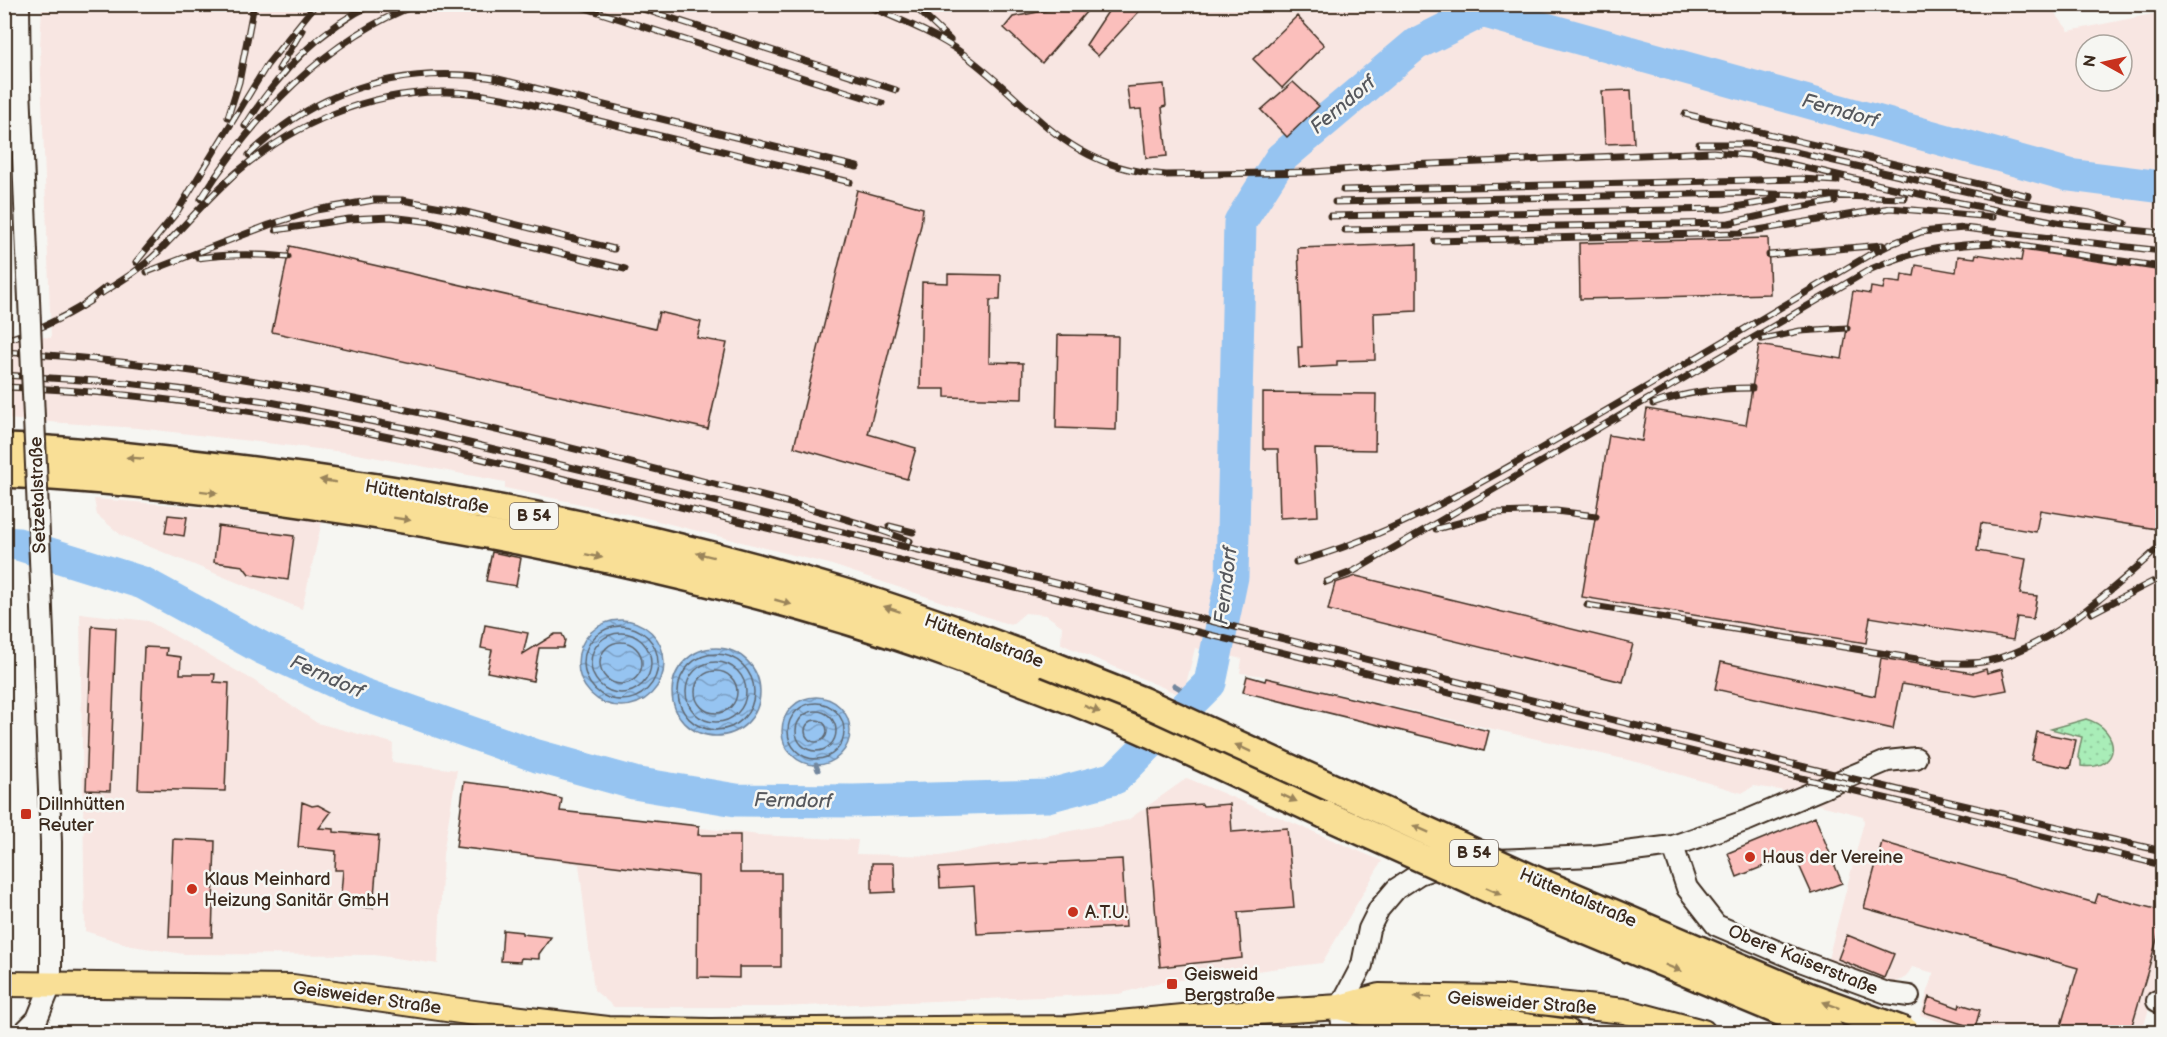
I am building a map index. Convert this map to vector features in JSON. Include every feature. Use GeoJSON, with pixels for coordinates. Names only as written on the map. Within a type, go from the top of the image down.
{"type":"FeatureCollection","features":[{"type":"Feature","properties":{"kind":"highway","name":"Hüttentalstraße"},"geometry":{"type":"LineString","coordinates":[[4,448],[162,461],[310,478],[451,500],[638,538],[838,591],[943,625],[1042,675],[1131,725],[1525,905],[1830,1032]]}},
{"type":"Feature","properties":{"kind":"highway","name":"Hüttentalstraße"},"geometry":{"type":"LineString","coordinates":[[4,473],[159,486],[305,504],[447,526],[589,555],[746,591],[929,647],[1142,701],[1543,883],[1807,996],[1906,1032]]}},
{"type":"Feature","properties":{"kind":"main road","name":"Geisweider Straße"},"geometry":{"type":"LineString","coordinates":[[4,984],[293,987],[608,1031],[1068,1028],[1193,1016],[1340,1007],[1379,996],[1503,998],[1624,1011],[1703,1032]]}},
{"type":"Feature","properties":{"kind":"main road","name":"Geisweider Straße"},"geometry":{"type":"LineString","coordinates":[[1340,1007],[1377,1017],[1496,1022],[1568,1032]]}},
{"type":"Feature","properties":{"kind":"street","name":"Setzetalstraße"},"geometry":{"type":"LineString","coordinates":[[19,4],[20,87],[51,842],[51,985]]}},
{"type":"Feature","properties":{"kind":"street"},"geometry":{"type":"LineString","coordinates":[[1343,1032],[1340,1007],[1362,965],[1369,929],[1378,909],[1396,889],[1419,874],[1449,863],[1594,856],[1673,846],[1748,820],[1887,761],[1916,758]]}},
{"type":"Feature","properties":{"kind":"street","name":"Obere Kaiserstraße"},"geometry":{"type":"LineString","coordinates":[[1673,846],[1687,888],[1716,925],[1795,959],[1887,993],[1909,996]]}},
{"type":"Feature","properties":{"kind":"street"},"geometry":{"type":"LineString","coordinates":[[24,1032],[37,1019],[51,985]]}},
{"type":"Feature","properties":{"kind":"shaded area"},"geometry":{"type":"Polygon","coordinates":[[[2048,4],[2069,31],[2162,12],[2162,965],[2142,1032],[1970,1032],[1920,1015],[1934,973],[1912,967],[1906,977],[1895,983],[1828,959],[1864,822],[1863,816],[1816,804],[1780,790],[1754,786],[1742,793],[1641,763],[1258,675],[1240,673],[1242,659],[1195,648],[1183,696],[1061,644],[1062,626],[1046,615],[1025,613],[1011,625],[829,564],[642,517],[505,488],[505,482],[352,453],[138,428],[5,419],[4,332],[51,338],[40,47],[42,5],[2048,4]]]}},
{"type":"Feature","properties":{"kind":"shaded area"},"geometry":{"type":"Polygon","coordinates":[[[94,499],[175,505],[322,521],[302,609],[121,535],[97,515],[94,499]]]}},
{"type":"Feature","properties":{"kind":"shaded area"},"geometry":{"type":"Polygon","coordinates":[[[80,613],[148,621],[253,680],[317,723],[393,743],[392,762],[457,770],[443,854],[438,964],[374,955],[184,954],[132,946],[85,931],[80,613]]]}},
{"type":"Feature","properties":{"kind":"shaded area"},"geometry":{"type":"Polygon","coordinates":[[[1187,778],[1382,861],[1322,963],[1156,983],[1119,994],[778,1007],[614,1007],[594,990],[579,864],[456,847],[464,782],[529,790],[562,799],[561,811],[759,835],[858,840],[856,854],[940,856],[1128,820],[1187,778]]]}},
{"type":"Feature","properties":{"kind":"green space"},"geometry":{"type":"Polygon","coordinates":[[[2086,719],[2098,724],[2111,740],[2110,756],[2104,763],[2094,766],[2081,766],[2078,756],[2082,737],[2051,729],[2086,719]]]}},
{"type":"Feature","properties":{"kind":"water"},"geometry":{"type":"Polygon","coordinates":[[[621,620],[638,623],[652,632],[661,646],[664,663],[661,680],[652,694],[638,703],[621,706],[604,703],[590,694],[581,680],[578,663],[581,646],[590,632],[604,623],[621,620]]]}},
{"type":"Feature","properties":{"kind":"water"},"geometry":{"type":"Polygon","coordinates":[[[716,648],[733,652],[747,661],[756,675],[760,692],[756,709],[747,723],[733,732],[716,736],[699,732],[685,723],[676,709],[672,692],[676,675],[685,661],[699,652],[716,648]]]}},
{"type":"Feature","properties":{"kind":"water"},"geometry":{"type":"Polygon","coordinates":[[[816,697],[829,700],[840,707],[847,718],[850,731],[847,744],[840,755],[829,762],[816,765],[803,762],[792,755],[785,744],[782,731],[785,718],[792,707],[803,700],[816,697]]]}},
{"type":"Feature","properties":{"kind":"building"},"geometry":{"type":"Polygon","coordinates":[[[1042,4],[1093,4],[1042,63],[1004,28],[1013,17],[1048,10],[1042,4]]]}},
{"type":"Feature","properties":{"kind":"building"},"geometry":{"type":"Polygon","coordinates":[[[1113,4],[1146,4],[1098,56],[1086,45],[1113,4]]]}},
{"type":"Feature","properties":{"kind":"building"},"geometry":{"type":"Polygon","coordinates":[[[1297,16],[1324,45],[1282,88],[1253,59],[1297,16]]]}},
{"type":"Feature","properties":{"kind":"building"},"geometry":{"type":"Polygon","coordinates":[[[1293,82],[1319,106],[1287,137],[1261,110],[1293,82]]]}},
{"type":"Feature","properties":{"kind":"building"},"geometry":{"type":"Polygon","coordinates":[[[1164,84],[1166,106],[1162,107],[1167,156],[1146,158],[1141,109],[1130,110],[1127,87],[1164,84]]]}},
{"type":"Feature","properties":{"kind":"building"},"geometry":{"type":"Polygon","coordinates":[[[1631,90],[1634,143],[1605,144],[1602,91],[1631,90]]]}},
{"type":"Feature","properties":{"kind":"building"},"geometry":{"type":"Polygon","coordinates":[[[857,190],[923,208],[921,225],[868,434],[916,448],[907,479],[794,447],[857,190]]]}},
{"type":"Feature","properties":{"kind":"building"},"geometry":{"type":"Polygon","coordinates":[[[1768,238],[1770,294],[1580,299],[1579,243],[1768,238]]]}},
{"type":"Feature","properties":{"kind":"building"},"geometry":{"type":"Polygon","coordinates":[[[1417,244],[1417,311],[1374,313],[1375,360],[1337,361],[1337,366],[1299,368],[1298,347],[1302,347],[1298,248],[1417,244]]]}},
{"type":"Feature","properties":{"kind":"building"},"geometry":{"type":"Polygon","coordinates":[[[290,246],[655,329],[659,312],[701,322],[697,338],[727,343],[708,429],[272,332],[290,246]]]}},
{"type":"Feature","properties":{"kind":"building"},"geometry":{"type":"Polygon","coordinates":[[[2023,250],[2163,271],[2163,441],[2155,484],[2163,485],[2163,530],[2040,510],[2036,532],[1981,523],[1977,551],[2026,559],[2020,594],[2037,596],[2033,619],[2017,617],[2013,640],[1870,617],[1866,643],[1582,597],[1609,435],[1642,441],[1647,409],[1746,425],[1759,345],[1842,359],[1853,291],[1870,294],[1871,287],[1883,289],[1885,281],[1901,283],[1902,274],[1914,276],[1916,265],[1956,272],[1958,256],[1975,258],[1976,254],[2021,261],[2023,250]]]}},
{"type":"Feature","properties":{"kind":"building"},"geometry":{"type":"Polygon","coordinates":[[[948,274],[1001,275],[1000,300],[990,300],[989,362],[1023,363],[1022,399],[945,397],[945,389],[920,389],[922,282],[948,283],[948,274]]]}},
{"type":"Feature","properties":{"kind":"building"},"geometry":{"type":"Polygon","coordinates":[[[1058,335],[1118,336],[1116,430],[1056,428],[1058,335]]]}},
{"type":"Feature","properties":{"kind":"building"},"geometry":{"type":"Polygon","coordinates":[[[1263,393],[1376,394],[1375,450],[1315,449],[1318,516],[1280,518],[1278,449],[1263,449],[1263,393]]]}},
{"type":"Feature","properties":{"kind":"building"},"geometry":{"type":"Polygon","coordinates":[[[168,515],[187,517],[184,536],[165,533],[168,515]]]}},
{"type":"Feature","properties":{"kind":"building"},"geometry":{"type":"Polygon","coordinates":[[[218,526],[294,536],[288,580],[249,574],[243,566],[214,562],[218,526]]]}},
{"type":"Feature","properties":{"kind":"building"},"geometry":{"type":"Polygon","coordinates":[[[492,552],[521,558],[516,586],[486,581],[492,552]]]}},
{"type":"Feature","properties":{"kind":"building"},"geometry":{"type":"Polygon","coordinates":[[[1356,576],[1633,644],[1623,682],[1328,610],[1335,583],[1356,576]]]}},
{"type":"Feature","properties":{"kind":"building"},"geometry":{"type":"Polygon","coordinates":[[[485,625],[528,633],[523,654],[555,634],[562,634],[565,640],[563,648],[539,648],[533,681],[487,672],[492,650],[481,648],[485,625]]]}},
{"type":"Feature","properties":{"kind":"building"},"geometry":{"type":"Polygon","coordinates":[[[92,626],[116,628],[110,791],[86,790],[92,626]]]}},
{"type":"Feature","properties":{"kind":"building"},"geometry":{"type":"Polygon","coordinates":[[[144,647],[167,648],[166,655],[181,657],[180,674],[215,674],[214,682],[229,683],[225,791],[138,789],[144,647]]]}},
{"type":"Feature","properties":{"kind":"building"},"geometry":{"type":"Polygon","coordinates":[[[1881,658],[1973,673],[1986,669],[1987,673],[2002,669],[2007,690],[1976,696],[1902,684],[1893,729],[1715,689],[1721,662],[1875,696],[1881,658]]]}},
{"type":"Feature","properties":{"kind":"building"},"geometry":{"type":"Polygon","coordinates":[[[1247,676],[1265,681],[1266,678],[1489,731],[1484,751],[1243,692],[1247,676]]]}},
{"type":"Feature","properties":{"kind":"building"},"geometry":{"type":"Polygon","coordinates":[[[2037,732],[2076,740],[2070,768],[2031,760],[2037,732]]]}},
{"type":"Feature","properties":{"kind":"building"},"geometry":{"type":"Polygon","coordinates":[[[464,782],[529,790],[562,799],[560,811],[699,826],[698,835],[740,835],[740,873],[781,873],[781,967],[739,967],[739,978],[697,977],[698,876],[456,847],[464,782]]]}},
{"type":"Feature","properties":{"kind":"building"},"geometry":{"type":"Polygon","coordinates":[[[302,802],[312,806],[318,805],[331,812],[319,828],[334,829],[334,832],[379,836],[373,908],[340,905],[343,870],[335,870],[336,851],[298,847],[302,802]]]}},
{"type":"Feature","properties":{"kind":"building"},"geometry":{"type":"Polygon","coordinates":[[[1202,804],[1203,806],[1230,804],[1232,832],[1287,828],[1294,908],[1238,912],[1242,958],[1160,967],[1147,808],[1202,804]]]}},
{"type":"Feature","properties":{"kind":"building"},"geometry":{"type":"Polygon","coordinates":[[[1815,817],[1842,883],[1812,894],[1794,854],[1737,877],[1728,853],[1815,817]]]}},
{"type":"Feature","properties":{"kind":"building","name":"Klaus Meinhard Heizung Sanitär GmbH"},"geometry":{"type":"Polygon","coordinates":[[[173,839],[215,841],[212,937],[169,937],[173,839]]]}},
{"type":"Feature","properties":{"kind":"building"},"geometry":{"type":"Polygon","coordinates":[[[1882,842],[2095,903],[2098,894],[2163,911],[2163,919],[2130,1032],[2059,1032],[2078,968],[1864,908],[1882,842]]]}},
{"type":"Feature","properties":{"kind":"building"},"geometry":{"type":"Polygon","coordinates":[[[1122,859],[1126,927],[977,934],[974,886],[940,888],[939,868],[1122,859]]]}},
{"type":"Feature","properties":{"kind":"building"},"geometry":{"type":"Polygon","coordinates":[[[872,863],[894,863],[895,892],[872,893],[872,863]]]}},
{"type":"Feature","properties":{"kind":"building"},"geometry":{"type":"Polygon","coordinates":[[[503,930],[551,937],[539,954],[539,959],[521,958],[520,962],[501,961],[503,930]]]}},
{"type":"Feature","properties":{"kind":"building"},"geometry":{"type":"Polygon","coordinates":[[[1847,935],[1894,954],[1884,978],[1838,959],[1847,935]]]}},
{"type":"Feature","properties":{"kind":"building"},"geometry":{"type":"Polygon","coordinates":[[[1929,997],[1959,1008],[1960,1004],[1980,1010],[1975,1028],[1924,1012],[1929,997]]]}},
{"type":"Feature","properties":{"kind":"waterway","name":"Ferndorf"},"geometry":{"type":"LineString","coordinates":[[4,543],[18,544],[143,583],[262,648],[362,694],[537,756],[634,783],[736,800],[853,801],[1047,796],[1115,778],[1210,683],[1232,577],[1240,222],[1281,158],[1416,44],[1482,11],[2069,175],[2162,187]]}},
{"type":"Feature","properties":{"kind":"waterway"},"geometry":{"type":"LineString","coordinates":[[1174,685],[1195,698]]}},
{"type":"Feature","properties":{"kind":"waterway"},"geometry":{"type":"LineString","coordinates":[[816,765],[818,770]]}},
{"type":"Feature","properties":{"kind":"waterway"},"geometry":{"type":"LineString","coordinates":[[825,788],[830,801]]}},
{"type":"Feature","properties":{"kind":"railway"},"geometry":{"type":"LineString","coordinates":[[228,117],[239,82],[254,4]]}},
{"type":"Feature","properties":{"kind":"railway"},"geometry":{"type":"LineString","coordinates":[[136,262],[177,212],[267,65],[316,4]]}},
{"type":"Feature","properties":{"kind":"railway"},"geometry":{"type":"LineString","coordinates":[[245,126],[271,89],[300,56],[334,27],[373,4]]}},
{"type":"Feature","properties":{"kind":"railway"},"geometry":{"type":"LineString","coordinates":[[201,199],[244,139],[268,110],[295,84],[353,37],[419,4]]}},
{"type":"Feature","properties":{"kind":"railway"},"geometry":{"type":"LineString","coordinates":[[573,4],[882,103]]}},
{"type":"Feature","properties":{"kind":"railway"},"geometry":{"type":"LineString","coordinates":[[627,4],[896,90]]}},
{"type":"Feature","properties":{"kind":"railway"},"geometry":{"type":"LineString","coordinates":[[863,4],[942,40],[966,56],[1055,133],[1102,161],[1131,170],[1166,175],[1313,172],[1408,165],[1713,152],[1748,155],[1941,199],[2062,223],[2162,233]]}},
{"type":"Feature","properties":{"kind":"railway"},"geometry":{"type":"LineString","coordinates":[[912,4],[950,40]]}},
{"type":"Feature","properties":{"kind":"railway"},"geometry":{"type":"LineString","coordinates":[[279,69],[302,30]]}},
{"type":"Feature","properties":{"kind":"railway"},"geometry":{"type":"LineString","coordinates":[[249,155],[275,132],[303,113],[332,98],[393,79],[426,75],[459,75],[494,78],[857,167]]}},
{"type":"Feature","properties":{"kind":"railway"},"geometry":{"type":"LineString","coordinates":[[102,293],[151,259],[226,182],[259,155],[306,126],[332,114],[385,98],[412,94],[459,92],[517,101],[850,182]]}},
{"type":"Feature","properties":{"kind":"railway"},"geometry":{"type":"LineString","coordinates":[[1685,114],[2029,196]]}},
{"type":"Feature","properties":{"kind":"railway"},"geometry":{"type":"LineString","coordinates":[[1699,144],[1748,144],[1791,151],[1999,199],[2090,213],[2125,223]]}},
{"type":"Feature","properties":{"kind":"railway"},"geometry":{"type":"LineString","coordinates":[[1343,190],[1800,179],[1837,181]]}},
{"type":"Feature","properties":{"kind":"railway"},"geometry":{"type":"LineString","coordinates":[[1335,202],[1737,193],[1905,198]]}},
{"type":"Feature","properties":{"kind":"railway"},"geometry":{"type":"LineString","coordinates":[[147,272],[269,225],[316,210],[374,200],[402,200],[458,210],[614,249]]}},
{"type":"Feature","properties":{"kind":"railway"},"geometry":{"type":"LineString","coordinates":[[1330,216],[1724,209],[1776,200]]}},
{"type":"Feature","properties":{"kind":"railway"},"geometry":{"type":"LineString","coordinates":[[1345,230],[1729,223],[1835,201]]}},
{"type":"Feature","properties":{"kind":"railway"},"geometry":{"type":"LineString","coordinates":[[1435,241],[1740,233],[1890,208],[1993,217]]}},
{"type":"Feature","properties":{"kind":"railway"},"geometry":{"type":"LineString","coordinates":[[276,230],[349,219],[390,217],[433,222],[625,269]]}},
{"type":"Feature","properties":{"kind":"railway"},"geometry":{"type":"LineString","coordinates":[[1296,562],[1365,539],[1464,492],[1869,255],[1921,232],[1964,228],[2162,251]]}},
{"type":"Feature","properties":{"kind":"railway"},"geometry":{"type":"LineString","coordinates":[[1993,242],[2162,267]]}},
{"type":"Feature","properties":{"kind":"railway"},"geometry":{"type":"LineString","coordinates":[[1326,582],[1354,571],[1871,269],[1933,249],[1999,243]]}},
{"type":"Feature","properties":{"kind":"railway"},"geometry":{"type":"LineString","coordinates":[[1769,255],[1882,245]]}},
{"type":"Feature","properties":{"kind":"railway"},"geometry":{"type":"LineString","coordinates":[[198,258],[243,255],[288,257]]}},
{"type":"Feature","properties":{"kind":"railway"},"geometry":{"type":"LineString","coordinates":[[83,305],[106,287]]}},
{"type":"Feature","properties":{"kind":"railway"},"geometry":{"type":"LineString","coordinates":[[4,340],[48,324],[90,301]]}},
{"type":"Feature","properties":{"kind":"railway"},"geometry":{"type":"LineString","coordinates":[[1762,339],[1800,331],[1847,328]]}},
{"type":"Feature","properties":{"kind":"railway"},"geometry":{"type":"LineString","coordinates":[[4,352],[83,358],[240,378],[396,408],[550,443],[770,498],[840,517],[910,541]]}},
{"type":"Feature","properties":{"kind":"railway"},"geometry":{"type":"LineString","coordinates":[[4,375],[127,383],[195,391],[265,401],[406,428],[1007,571],[1911,793],[2162,851]]}},
{"type":"Feature","properties":{"kind":"railway"},"geometry":{"type":"LineString","coordinates":[[4,387],[105,393],[205,404],[304,420],[403,440],[2162,865]]}},
{"type":"Feature","properties":{"kind":"railway"},"geometry":{"type":"LineString","coordinates":[[1653,404],[1677,396],[1752,388]]}},
{"type":"Feature","properties":{"kind":"railway"},"geometry":{"type":"LineString","coordinates":[[1436,529],[1496,513],[1556,511],[1596,516]]}},
{"type":"Feature","properties":{"kind":"railway"},"geometry":{"type":"LineString","coordinates":[[889,526],[913,532]]}},
{"type":"Feature","properties":{"kind":"railway"},"geometry":{"type":"LineString","coordinates":[[1587,605],[1941,663],[1978,663],[2008,655],[2056,631],[2101,598],[2162,545]]}},
{"type":"Feature","properties":{"kind":"railway"},"geometry":{"type":"LineString","coordinates":[[2092,613],[2152,582]]}},
{"type":"Feature","properties":{"kind":"place","name":"Dillnhütten Reuter"},"geometry":{"type":"Point","coordinates":[26,814]}},
{"type":"Feature","properties":{"kind":"place","name":"Haus der Vereine"},"geometry":{"type":"Point","coordinates":[1750,857]}},
{"type":"Feature","properties":{"kind":"place","name":"Klaus Meinhard Heizung Sanitär GmbH"},"geometry":{"type":"Point","coordinates":[192,889]}},
{"type":"Feature","properties":{"kind":"place","name":"A.T.U."},"geometry":{"type":"Point","coordinates":[1073,912]}},
{"type":"Feature","properties":{"kind":"place","name":"Geisweid Bergstraße"},"geometry":{"type":"Point","coordinates":[1172,984]}}]}
